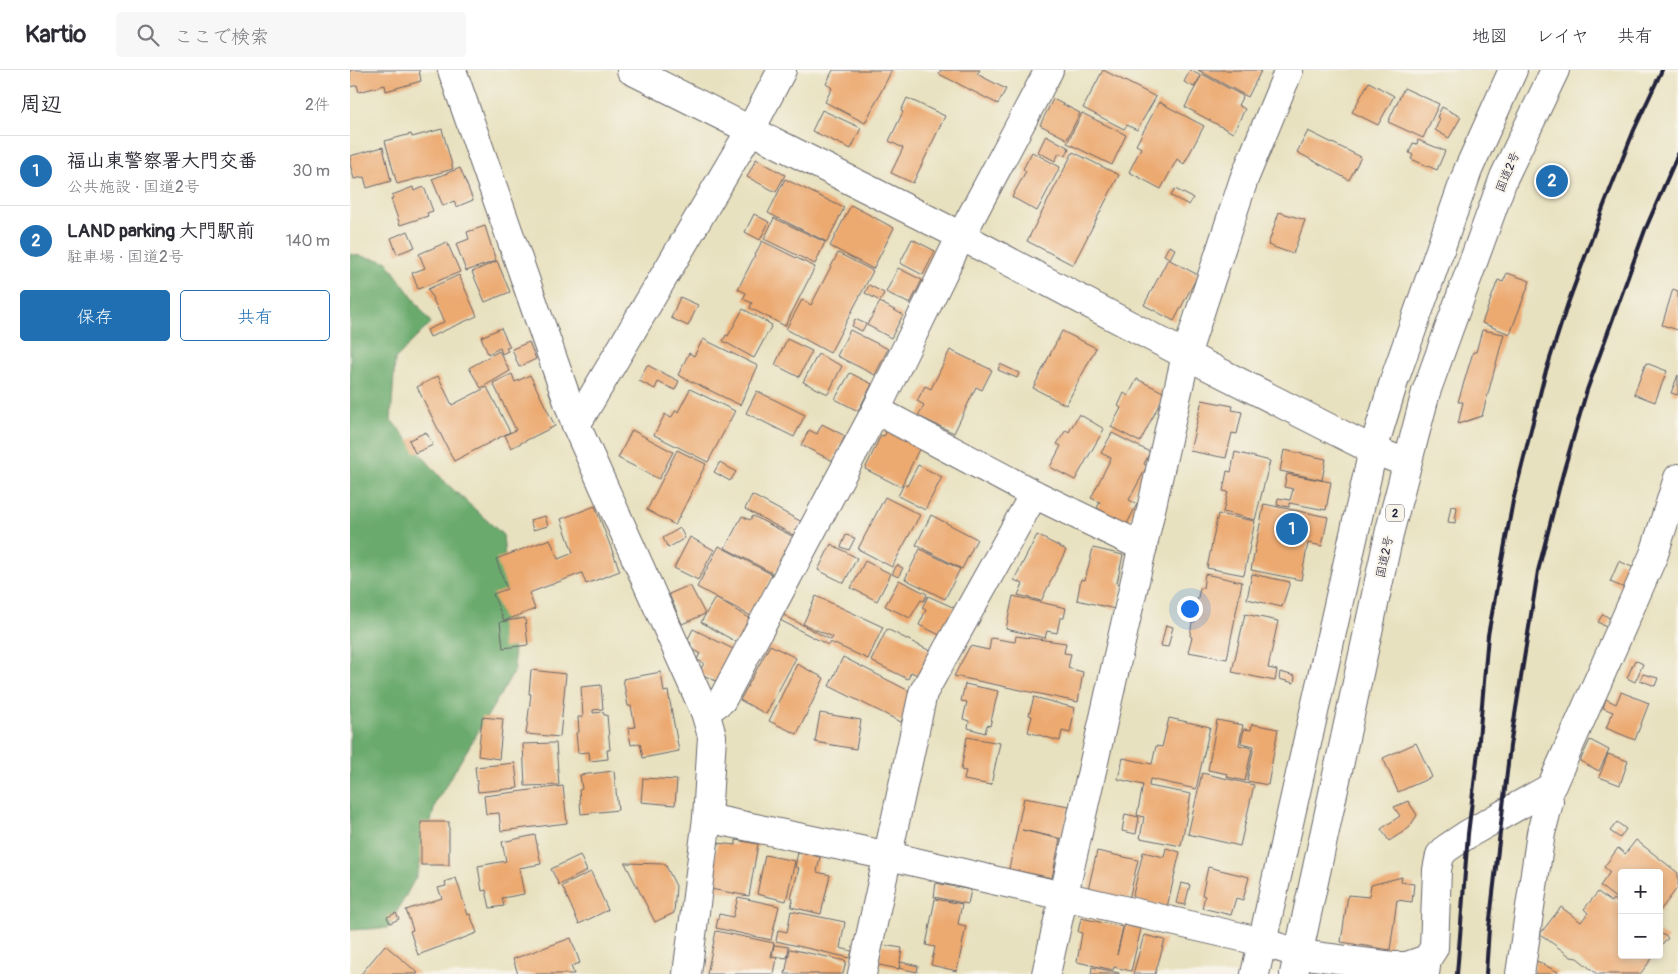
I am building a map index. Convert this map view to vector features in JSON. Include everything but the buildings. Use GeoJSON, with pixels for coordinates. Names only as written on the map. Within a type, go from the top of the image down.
{"type":"FeatureCollection","features":[{"type":"Feature","properties":{"kind":"main road"},"geometry":{"type":"LineString","coordinates":[[452,70],[576,425],[705,712],[712,736],[707,818],[687,974]]}},
{"type":"Feature","properties":{"kind":"main road"},"geometry":{"type":"LineString","coordinates":[[631,70],[961,236],[1186,355],[1373,450],[1407,462]]}},
{"type":"Feature","properties":{"kind":"main road"},"geometry":{"type":"LineString","coordinates":[[576,425],[750,131],[782,70]]}},
{"type":"Feature","properties":{"kind":"main road"},"geometry":{"type":"LineString","coordinates":[[705,712],[722,700],[876,410],[961,236],[1049,70]]}},
{"type":"Feature","properties":{"kind":"main road"},"geometry":{"type":"LineString","coordinates":[[1046,974],[1186,355],[1244,179],[1289,70]]}},
{"type":"Feature","properties":{"kind":"main road"},"geometry":{"type":"LineString","coordinates":[[1255,974],[1373,450],[1395,378],[1468,170],[1513,70]]}},
{"type":"Feature","properties":{"kind":"main road","name":"国道2号"},"geometry":{"type":"LineString","coordinates":[[1296,964],[1386,550],[1426,392],[1504,177],[1555,70]]}},
{"type":"Feature","properties":{"kind":"main road"},"geometry":{"type":"LineString","coordinates":[[876,410],[1034,494],[1143,547]]}},
{"type":"Feature","properties":{"kind":"main road"},"geometry":{"type":"LineString","coordinates":[[707,818],[889,856],[1263,942],[1296,964],[1426,966],[1434,948],[1437,870],[1440,855],[1468,834],[1548,788],[1555,779],[1666,556],[1678,478]]}},
{"type":"Feature","properties":{"kind":"main road"},"geometry":{"type":"LineString","coordinates":[[862,974],[923,693],[1034,494]]}},
{"type":"Feature","properties":{"kind":"main road"},"geometry":{"type":"LineString","coordinates":[[1520,974],[1541,833],[1549,802],[1548,788]]}},
{"type":"Feature","properties":{"kind":"green space"},"geometry":{"type":"Polygon","coordinates":[[[350,254],[386,261],[431,323],[395,359],[391,420],[444,481],[503,535],[515,670],[436,802],[417,875],[388,928],[350,930],[350,254]]]}},
{"type":"Feature","properties":{"kind":"railway"},"geometry":{"type":"LineString","coordinates":[[1457,974],[1468,834],[1478,751],[1488,635],[1513,501],[1545,374],[1567,306],[1634,130],[1662,70]]}},
{"type":"Feature","properties":{"kind":"railway"},"geometry":{"type":"LineString","coordinates":[[1486,974],[1489,928],[1510,746],[1538,571],[1587,390],[1645,230],[1678,154]]}},
{"type":"Feature","properties":{"kind":"place","name":"LAND parking 大門駅前"},"geometry":{"type":"Point","coordinates":[1552,181]}},
{"type":"Feature","properties":{"kind":"place","name":"福山東警察署大門交番"},"geometry":{"type":"Point","coordinates":[1292,529]}}]}
